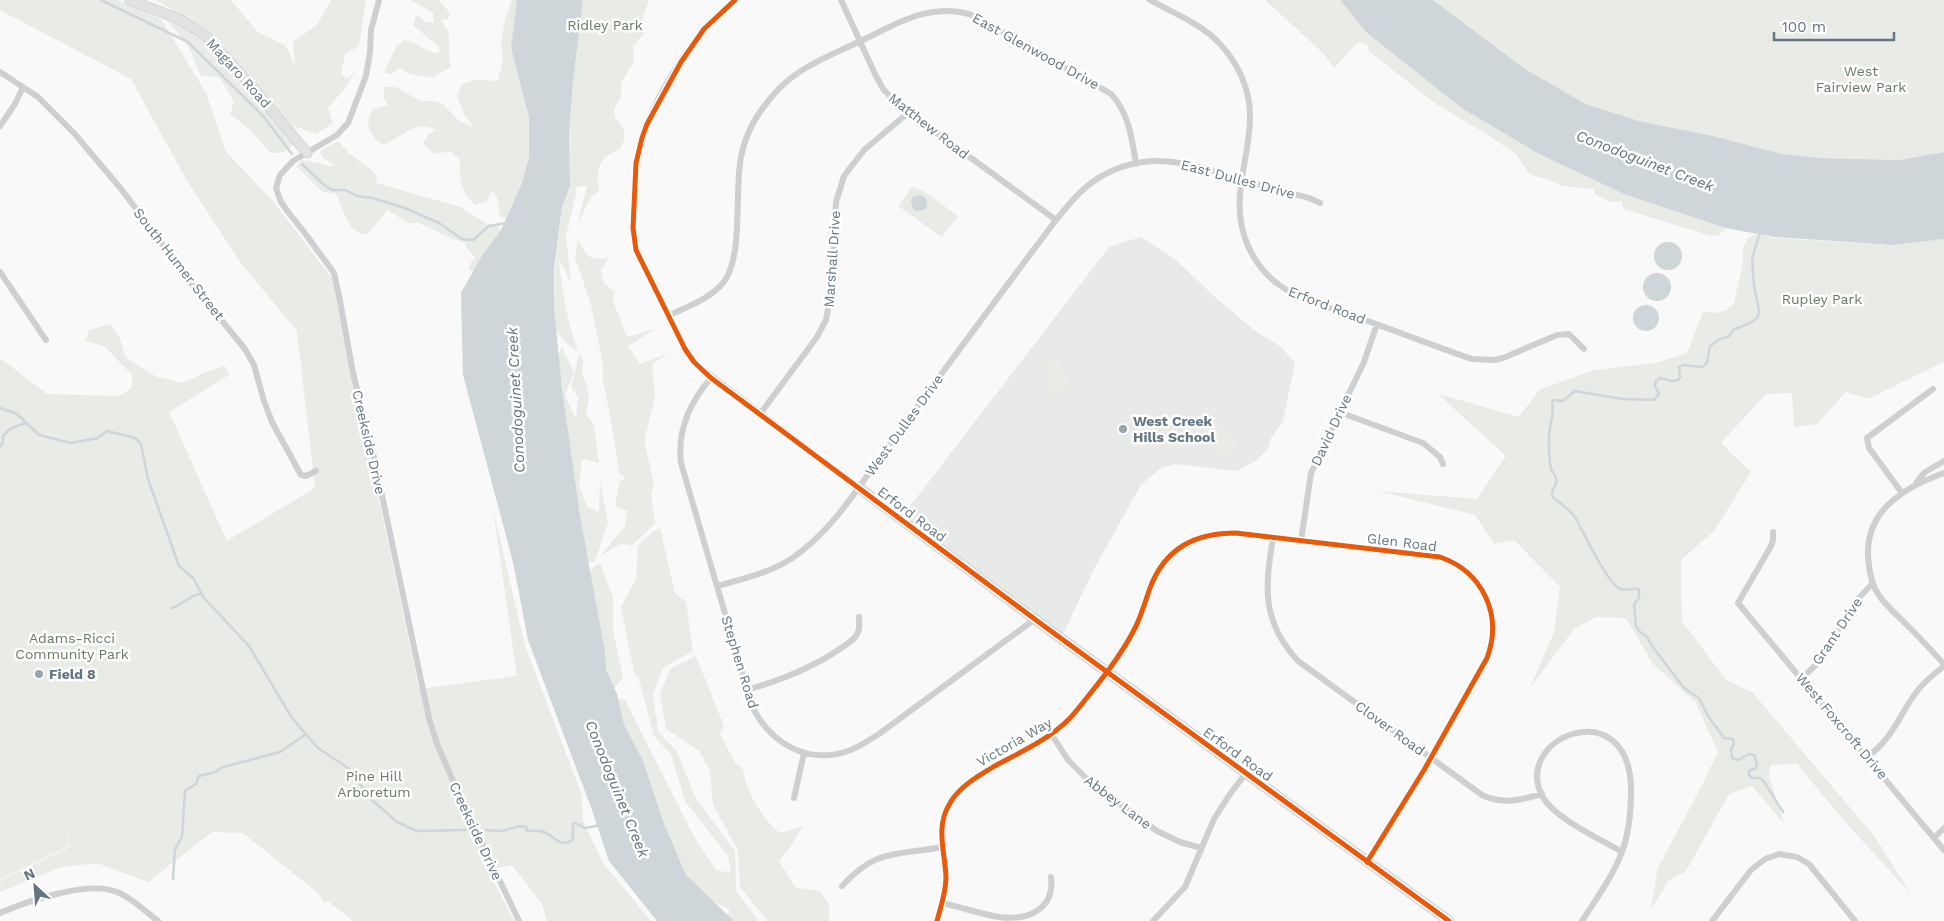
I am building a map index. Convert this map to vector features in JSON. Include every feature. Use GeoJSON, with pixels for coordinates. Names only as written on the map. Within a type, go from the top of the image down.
{"type":"FeatureCollection","features":[{"type":"Feature","properties":{"kind":"street","name":"Magaro Road"},"geometry":{"type":"LineString","coordinates":[[130,0],[179,19],[206,35],[307,152]]}},
{"type":"Feature","properties":{"kind":"street","name":"Creekside Drive"},"geometry":{"type":"LineString","coordinates":[[379,0],[371,30],[366,76],[348,123],[337,135],[293,161],[283,170],[277,182],[277,194],[288,212],[334,273],[353,373],[372,448],[429,718],[437,744],[460,797],[519,921]]}},
{"type":"Feature","properties":{"kind":"street","name":"Erford Road"},"geometry":{"type":"LineString","coordinates":[[735,0],[704,28],[681,62],[647,124],[638,152],[633,214],[634,241],[643,265],[668,316],[694,362],[711,378],[1035,619],[1449,921]]}},
{"type":"Feature","properties":{"kind":"street","name":"Matthew Road"},"geometry":{"type":"LineString","coordinates":[[841,0],[883,89],[908,112],[1056,220]]}},
{"type":"Feature","properties":{"kind":"street","name":"Erford Road"},"geometry":{"type":"LineString","coordinates":[[1150,0],[1214,38],[1226,51],[1242,76],[1250,115],[1239,200],[1241,226],[1251,253],[1266,274],[1278,284],[1297,296],[1472,359],[1503,358],[1557,335],[1569,334],[1584,349]]}},
{"type":"Feature","properties":{"kind":"street","name":"East Glenwood Drive"},"geometry":{"type":"LineString","coordinates":[[668,316],[714,291],[722,285],[730,271],[735,248],[741,156],[750,131],[762,108],[774,93],[802,70],[919,14],[942,10],[975,16],[1112,94],[1126,114],[1136,164]]}},
{"type":"Feature","properties":{"kind":"street","name":"South Humer Street"},"geometry":{"type":"LineString","coordinates":[[0,72],[43,102],[73,132],[122,190],[191,283],[245,349],[254,365],[272,422],[298,471],[304,476],[316,471]]}},
{"type":"Feature","properties":{"kind":"street"},"geometry":{"type":"LineString","coordinates":[[0,126],[15,104],[23,87]]}},
{"type":"Feature","properties":{"kind":"street","name":"Marshall Drive"},"geometry":{"type":"LineString","coordinates":[[760,414],[817,337],[826,320],[832,286],[836,202],[844,176],[864,150],[908,112]]}},
{"type":"Feature","properties":{"kind":"street","name":"East Dulles Drive"},"geometry":{"type":"LineString","coordinates":[[1056,220],[1083,190],[1093,182],[1118,169],[1163,160],[1176,161],[1309,198],[1320,203]]}},
{"type":"Feature","properties":{"kind":"street","name":"West Dulles Drive"},"geometry":{"type":"LineString","coordinates":[[717,586],[760,573],[791,559],[823,532],[1056,220]]}},
{"type":"Feature","properties":{"kind":"street"},"geometry":{"type":"LineString","coordinates":[[0,272],[46,340]]}},
{"type":"Feature","properties":{"kind":"street","name":"David Drive"},"geometry":{"type":"LineString","coordinates":[[1301,541],[1311,473],[1364,362],[1376,324]]}},
{"type":"Feature","properties":{"kind":"street","name":"Stephen Road"},"geometry":{"type":"LineString","coordinates":[[711,378],[697,395],[688,412],[684,422],[680,454],[688,488],[752,706],[765,727],[786,745],[804,753],[823,756],[848,751],[858,746],[879,734],[1035,619]]}},
{"type":"Feature","properties":{"kind":"street"},"geometry":{"type":"LineString","coordinates":[[1902,493],[1869,448],[1868,438],[1932,389]]}},
{"type":"Feature","properties":{"kind":"street"},"geometry":{"type":"LineString","coordinates":[[1339,412],[1423,443],[1440,457],[1443,464]]}},
{"type":"Feature","properties":{"kind":"street"},"geometry":{"type":"LineString","coordinates":[[1915,484],[1925,472],[1944,461]]}},
{"type":"Feature","properties":{"kind":"street"},"geometry":{"type":"LineString","coordinates":[[1867,757],[1880,748],[1887,740],[1918,690],[1944,665],[1884,602],[1873,584],[1868,559],[1870,536],[1875,523],[1889,502],[1915,484],[1944,473]]}},
{"type":"Feature","properties":{"kind":"street","name":"West Foxcroft Drive"},"geometry":{"type":"LineString","coordinates":[[1773,532],[1771,546],[1738,603],[1944,850]]}},
{"type":"Feature","properties":{"kind":"street","name":"Glen Road"},"geometry":{"type":"LineString","coordinates":[[1107,672],[1134,630],[1156,575],[1171,555],[1182,546],[1203,536],[1218,533],[1236,533],[1440,557],[1456,564],[1467,572],[1485,595],[1492,617],[1493,638],[1491,647],[1483,666],[1431,758],[1367,862]]}},
{"type":"Feature","properties":{"kind":"street","name":"Clover Road"},"geometry":{"type":"LineString","coordinates":[[1273,538],[1267,579],[1268,605],[1274,628],[1290,652],[1316,675],[1489,799],[1513,801],[1542,794]]}},
{"type":"Feature","properties":{"kind":"street","name":"Grant Drive"},"geometry":{"type":"LineString","coordinates":[[1802,678],[1821,660],[1856,601],[1873,584]]}},
{"type":"Feature","properties":{"kind":"street"},"geometry":{"type":"LineString","coordinates":[[747,690],[804,670],[837,651],[859,632],[859,617]]}},
{"type":"Feature","properties":{"kind":"street","name":"Victoria Way"},"geometry":{"type":"LineString","coordinates":[[936,921],[942,903],[946,879],[941,832],[950,803],[961,788],[979,776],[1052,735],[1076,712],[1107,672]]}},
{"type":"Feature","properties":{"kind":"street"},"geometry":{"type":"LineString","coordinates":[[1582,921],[1622,852],[1629,821],[1632,776],[1624,753],[1611,740],[1598,733],[1580,732],[1565,736],[1549,748],[1542,761],[1538,778],[1542,794],[1550,807],[1560,815],[1622,852]]}},
{"type":"Feature","properties":{"kind":"street","name":"Abbey Lane"},"geometry":{"type":"LineString","coordinates":[[1052,735],[1068,760],[1091,783],[1157,831],[1180,842],[1202,848]]}},
{"type":"Feature","properties":{"kind":"street"},"geometry":{"type":"LineString","coordinates":[[794,798],[804,753]]}},
{"type":"Feature","properties":{"kind":"street"},"geometry":{"type":"LineString","coordinates":[[1153,921],[1185,887],[1214,819],[1246,773]]}},
{"type":"Feature","properties":{"kind":"street"},"geometry":{"type":"LineString","coordinates":[[1934,838],[1944,828]]}},
{"type":"Feature","properties":{"kind":"street"},"geometry":{"type":"LineString","coordinates":[[842,886],[859,868],[878,858],[891,854],[942,847]]}},
{"type":"Feature","properties":{"kind":"street"},"geometry":{"type":"LineString","coordinates":[[1712,921],[1751,870],[1765,859],[1779,854],[1796,857],[1809,864],[1855,921]]}},
{"type":"Feature","properties":{"kind":"street"},"geometry":{"type":"LineString","coordinates":[[942,903],[999,917],[1021,917],[1039,910],[1050,899],[1051,877]]}},
{"type":"Feature","properties":{"kind":"street"},"geometry":{"type":"LineString","coordinates":[[0,913],[25,903],[62,893],[97,887],[117,892],[127,897],[158,921]]}},
{"type":"Feature","properties":{"kind":"shaded area","name":"West Creek Hills School"},"geometry":{"type":"Polygon","coordinates":[[[1141,237],[1174,258],[1215,297],[1254,330],[1281,347],[1295,363],[1283,421],[1271,438],[1268,449],[1256,461],[1236,471],[1175,464],[1161,468],[1141,485],[1095,567],[1063,634],[904,514],[1109,247],[1141,237]]]}},
{"type":"Feature","properties":{"kind":"green space"},"geometry":{"type":"Polygon","coordinates":[[[0,0],[118,0],[161,19],[206,93],[226,152],[273,201],[332,278],[419,689],[517,676],[493,509],[525,646],[582,795],[583,821],[603,863],[651,921],[547,921],[542,904],[512,865],[488,870],[514,921],[353,921],[328,901],[324,902],[318,893],[243,833],[212,832],[148,882],[97,863],[61,867],[0,892],[0,881],[70,847],[62,806],[69,846],[0,880],[0,358],[47,394],[118,396],[131,389],[133,376],[104,346],[85,341],[89,330],[111,324],[120,339],[126,358],[157,377],[183,383],[206,372],[225,366],[229,375],[169,412],[227,541],[315,488],[297,331],[241,263],[186,179],[131,79],[0,10],[0,0]]]}},
{"type":"Feature","properties":{"kind":"green space"},"geometry":{"type":"Polygon","coordinates":[[[156,0],[231,0],[258,32],[286,46],[295,66],[293,42],[317,25],[331,0],[366,0],[359,46],[345,54],[341,73],[347,79],[356,70],[345,88],[328,108],[333,123],[316,134],[294,126],[292,146],[282,153],[271,153],[249,129],[230,114],[234,102],[220,78],[200,75],[190,49],[165,17],[199,36],[236,71],[231,57],[223,45],[204,28],[156,0]]]}},
{"type":"Feature","properties":{"kind":"green space"},"geometry":{"type":"Polygon","coordinates":[[[411,0],[438,0],[450,13],[448,19],[441,20],[448,33],[451,66],[433,78],[412,75],[400,68],[391,74],[386,74],[385,71],[396,47],[404,40],[439,53],[439,47],[414,26],[414,19],[418,15],[426,22],[434,22],[433,13],[411,0]]]}},
{"type":"Feature","properties":{"kind":"green space"},"geometry":{"type":"Polygon","coordinates":[[[512,0],[517,0],[511,48],[529,117],[529,156],[522,183],[506,218],[501,217],[499,213],[498,200],[493,190],[486,202],[476,205],[471,201],[462,185],[460,160],[451,151],[435,153],[426,147],[423,143],[428,135],[436,130],[428,127],[415,128],[383,145],[371,134],[368,125],[373,109],[388,105],[383,97],[385,87],[395,87],[421,101],[435,101],[443,104],[459,121],[474,127],[465,116],[457,96],[462,84],[476,80],[498,81],[503,60],[501,42],[505,19],[512,0]]]}},
{"type":"Feature","properties":{"kind":"green space","name":"Ridley Park"},"geometry":{"type":"Polygon","coordinates":[[[583,0],[649,0],[642,20],[644,34],[633,46],[634,61],[621,83],[621,96],[614,109],[615,117],[623,128],[625,138],[620,149],[607,156],[600,165],[598,170],[599,191],[590,198],[577,226],[587,186],[576,187],[566,235],[571,283],[559,259],[566,306],[578,352],[564,341],[556,331],[554,307],[555,270],[562,207],[570,186],[569,135],[583,0]]]}},
{"type":"Feature","properties":{"kind":"green space"},"geometry":{"type":"Polygon","coordinates":[[[1265,0],[1340,0],[1367,33],[1463,109],[1539,154],[1624,194],[1726,228],[1719,235],[1712,236],[1623,209],[1622,202],[1611,202],[1594,194],[1594,189],[1562,186],[1530,175],[1516,154],[1436,104],[1370,52],[1366,44],[1358,42],[1334,68],[1323,53],[1265,0]]]}},
{"type":"Feature","properties":{"kind":"green space","name":"West Fairview Park"},"geometry":{"type":"Polygon","coordinates":[[[1433,0],[1944,0],[1944,152],[1899,160],[1820,158],[1782,154],[1713,136],[1639,121],[1586,104],[1525,69],[1433,0]]]}},
{"type":"Feature","properties":{"kind":"green space"},"geometry":{"type":"Polygon","coordinates":[[[338,141],[349,153],[373,171],[377,177],[376,183],[460,207],[486,223],[498,227],[501,230],[473,271],[469,270],[470,263],[476,258],[466,247],[466,243],[450,238],[420,223],[408,223],[387,210],[368,234],[361,234],[355,231],[347,220],[335,193],[322,192],[296,166],[302,160],[330,167],[334,165],[323,158],[320,151],[338,141]]]}},
{"type":"Feature","properties":{"kind":"green space"},"geometry":{"type":"Polygon","coordinates":[[[912,187],[925,192],[958,216],[942,237],[898,206],[912,187]]]}},
{"type":"Feature","properties":{"kind":"green space","name":"Rupley Park"},"geometry":{"type":"Polygon","coordinates":[[[1756,234],[1774,238],[1892,245],[1944,239],[1944,362],[1868,399],[1846,392],[1817,424],[1794,427],[1792,393],[1766,394],[1721,443],[1751,472],[1714,531],[1681,560],[1682,621],[1726,680],[1753,693],[1875,837],[1911,894],[1847,824],[1797,764],[1771,765],[1769,776],[1784,824],[1752,786],[1729,794],[1686,871],[1669,880],[1651,909],[1658,868],[1718,752],[1696,703],[1652,663],[1626,618],[1596,617],[1574,629],[1530,688],[1554,632],[1560,587],[1514,540],[1494,544],[1475,515],[1378,491],[1477,499],[1506,456],[1438,394],[1519,417],[1539,390],[1594,370],[1656,363],[1687,353],[1703,312],[1715,313],[1726,310],[1734,303],[1742,267],[1743,249],[1747,239],[1756,234]]]}},
{"type":"Feature","properties":{"kind":"green space"},"geometry":{"type":"Polygon","coordinates":[[[578,238],[588,256],[592,258],[609,258],[601,270],[604,284],[615,291],[613,301],[627,337],[657,328],[628,346],[640,364],[669,353],[652,364],[655,397],[644,441],[654,483],[651,494],[655,524],[632,545],[620,544],[600,556],[625,526],[627,511],[615,506],[620,481],[625,478],[619,473],[603,381],[603,364],[591,305],[575,257],[578,238]]]}},
{"type":"Feature","properties":{"kind":"green space"},"geometry":{"type":"Polygon","coordinates":[[[562,347],[574,372],[565,395],[576,419],[578,397],[571,387],[579,354],[583,359],[582,374],[587,386],[589,399],[586,414],[594,426],[599,463],[582,459],[579,486],[587,507],[599,512],[600,482],[608,522],[595,562],[588,562],[566,467],[572,457],[557,417],[555,363],[562,347]]]}},
{"type":"Feature","properties":{"kind":"green space"},"geometry":{"type":"Polygon","coordinates":[[[1051,359],[1060,362],[1069,381],[1066,389],[1056,394],[1049,393],[1046,388],[1047,383],[1054,379],[1048,373],[1045,366],[1051,359]]]}},
{"type":"Feature","properties":{"kind":"green space"},"geometry":{"type":"Polygon","coordinates":[[[1201,414],[1215,425],[1232,432],[1237,441],[1236,451],[1222,457],[1213,451],[1205,442],[1197,426],[1196,421],[1201,414]]]}},
{"type":"Feature","properties":{"kind":"green space"},"geometry":{"type":"Polygon","coordinates":[[[660,528],[675,593],[686,602],[693,651],[663,668],[653,694],[658,732],[677,751],[695,797],[735,851],[736,890],[757,921],[728,921],[725,918],[730,910],[702,895],[685,877],[613,698],[625,700],[694,837],[716,870],[731,873],[728,856],[685,801],[671,754],[654,736],[639,679],[634,672],[621,607],[636,579],[638,546],[652,532],[660,528]]]}},
{"type":"Feature","properties":{"kind":"green space"},"geometry":{"type":"Polygon","coordinates":[[[600,563],[613,597],[613,631],[623,678],[614,688],[599,645],[593,614],[591,569],[600,563]]]}},
{"type":"Feature","properties":{"kind":"green space"},"geometry":{"type":"Polygon","coordinates":[[[696,656],[724,726],[720,734],[736,764],[742,767],[751,795],[760,812],[780,833],[803,826],[779,861],[796,888],[820,891],[829,904],[829,921],[766,921],[740,887],[738,851],[713,804],[710,771],[699,751],[666,729],[660,695],[670,669],[696,656]]]}},
{"type":"Feature","properties":{"kind":"water","name":"Conodoguinet Creek"},"geometry":{"type":"Polygon","coordinates":[[[517,0],[583,0],[569,135],[570,186],[562,207],[554,270],[554,307],[562,389],[580,516],[605,652],[606,669],[617,694],[624,725],[643,761],[664,824],[686,875],[734,921],[657,921],[609,861],[592,810],[528,640],[513,562],[463,375],[461,293],[481,257],[501,230],[522,183],[529,157],[529,117],[511,48],[517,0]]]}},
{"type":"Feature","properties":{"kind":"water","name":"Conodoguinet Creek"},"geometry":{"type":"Polygon","coordinates":[[[1340,0],[1433,0],[1525,69],[1586,104],[1639,121],[1713,136],[1782,154],[1820,158],[1899,160],[1944,152],[1944,239],[1893,245],[1774,237],[1726,228],[1624,194],[1539,154],[1463,109],[1367,33],[1340,0]]]}},
{"type":"Feature","properties":{"kind":"water"},"geometry":{"type":"Polygon","coordinates":[[[922,195],[926,198],[927,207],[924,210],[916,211],[913,209],[911,200],[914,196],[922,195]]]}},
{"type":"Feature","properties":{"kind":"water"},"geometry":{"type":"Polygon","coordinates":[[[1668,242],[1678,246],[1682,256],[1678,266],[1668,270],[1658,266],[1654,256],[1658,246],[1668,242]]]}},
{"type":"Feature","properties":{"kind":"water"},"geometry":{"type":"Polygon","coordinates":[[[1657,273],[1667,277],[1671,287],[1667,297],[1657,301],[1647,297],[1643,287],[1647,277],[1657,273]]]}},
{"type":"Feature","properties":{"kind":"water"},"geometry":{"type":"Polygon","coordinates":[[[1646,305],[1656,308],[1659,318],[1656,328],[1646,331],[1636,328],[1633,318],[1636,308],[1646,305]]]}},
{"type":"Feature","properties":{"kind":"waterway"},"geometry":{"type":"LineString","coordinates":[[101,0],[188,42],[264,117],[292,154]]}},
{"type":"Feature","properties":{"kind":"waterway"},"geometry":{"type":"LineString","coordinates":[[302,164],[332,190],[345,190],[357,196],[372,198],[405,208],[439,223],[462,239],[473,240],[489,226],[506,223]]}},
{"type":"Feature","properties":{"kind":"waterway"},"geometry":{"type":"LineString","coordinates":[[1760,232],[1752,259],[1759,311],[1758,317],[1752,322],[1733,330],[1729,336],[1718,340],[1710,346],[1707,363],[1702,367],[1683,365],[1679,367],[1680,377],[1678,380],[1672,381],[1660,378],[1656,381],[1655,386],[1659,394],[1654,400],[1623,399],[1575,391],[1563,401],[1554,400],[1552,402],[1553,413],[1549,432],[1549,451],[1551,468],[1556,479],[1552,496],[1575,517],[1602,567],[1615,585],[1622,590],[1639,589],[1639,598],[1634,604],[1636,626],[1647,637],[1684,688],[1699,698],[1708,716],[1724,738],[1733,739],[1732,758],[1738,760],[1749,754],[1754,755],[1757,763],[1756,768],[1749,771],[1749,775],[1752,778],[1763,780],[1783,812]]}},
{"type":"Feature","properties":{"kind":"waterway"},"geometry":{"type":"LineString","coordinates":[[0,408],[17,414],[39,435],[71,443],[98,438],[107,431],[135,438],[141,444],[148,479],[179,566],[193,578],[204,598],[249,646],[292,718],[318,748],[348,768],[372,800],[397,822],[417,831],[466,830]]}},
{"type":"Feature","properties":{"kind":"waterway"},"geometry":{"type":"LineString","coordinates":[[0,447],[3,442],[3,436],[10,429],[25,423]]}},
{"type":"Feature","properties":{"kind":"waterway"},"geometry":{"type":"LineString","coordinates":[[171,608],[193,596],[201,594]]}},
{"type":"Feature","properties":{"kind":"waterway"},"geometry":{"type":"LineString","coordinates":[[173,879],[175,849],[182,837],[185,791],[196,784],[199,776],[215,772],[223,767],[280,752],[306,734]]}},
{"type":"Feature","properties":{"kind":"waterway"},"geometry":{"type":"LineString","coordinates":[[485,830],[502,831],[521,826],[526,827],[527,831],[544,832],[565,843],[573,839],[573,824],[575,823],[585,828],[601,825]]}},
{"type":"Feature","properties":{"kind":"cycle path"},"geometry":{"type":"LineString","coordinates":[[735,0],[704,29],[681,62],[647,124],[636,163],[633,228],[636,250],[685,349],[694,362],[711,378],[1044,626],[1449,921]]}},
{"type":"Feature","properties":{"kind":"cycle path"},"geometry":{"type":"LineString","coordinates":[[937,921],[946,883],[942,839],[943,821],[945,812],[954,797],[975,778],[1038,743],[1069,720],[1122,651],[1139,620],[1156,574],[1164,563],[1183,546],[1207,536],[1221,534],[1236,533],[1440,557],[1468,573],[1486,597],[1492,626],[1487,658],[1424,770],[1367,862]]}},
{"type":"Feature","properties":{"kind":"place","name":"West Creek Hills School"},"geometry":{"type":"Point","coordinates":[1123,429]}},
{"type":"Feature","properties":{"kind":"place","name":"Field 8"},"geometry":{"type":"Point","coordinates":[39,674]}},
{"type":"Feature","properties":{"kind":"park label","name":"Adams-Ricci Community Park"},"geometry":{"type":"Point","coordinates":[72,646]}},
{"type":"Feature","properties":{"kind":"park label","name":"Pine Hill Arboretum"},"geometry":{"type":"Point","coordinates":[374,784]}}]}
